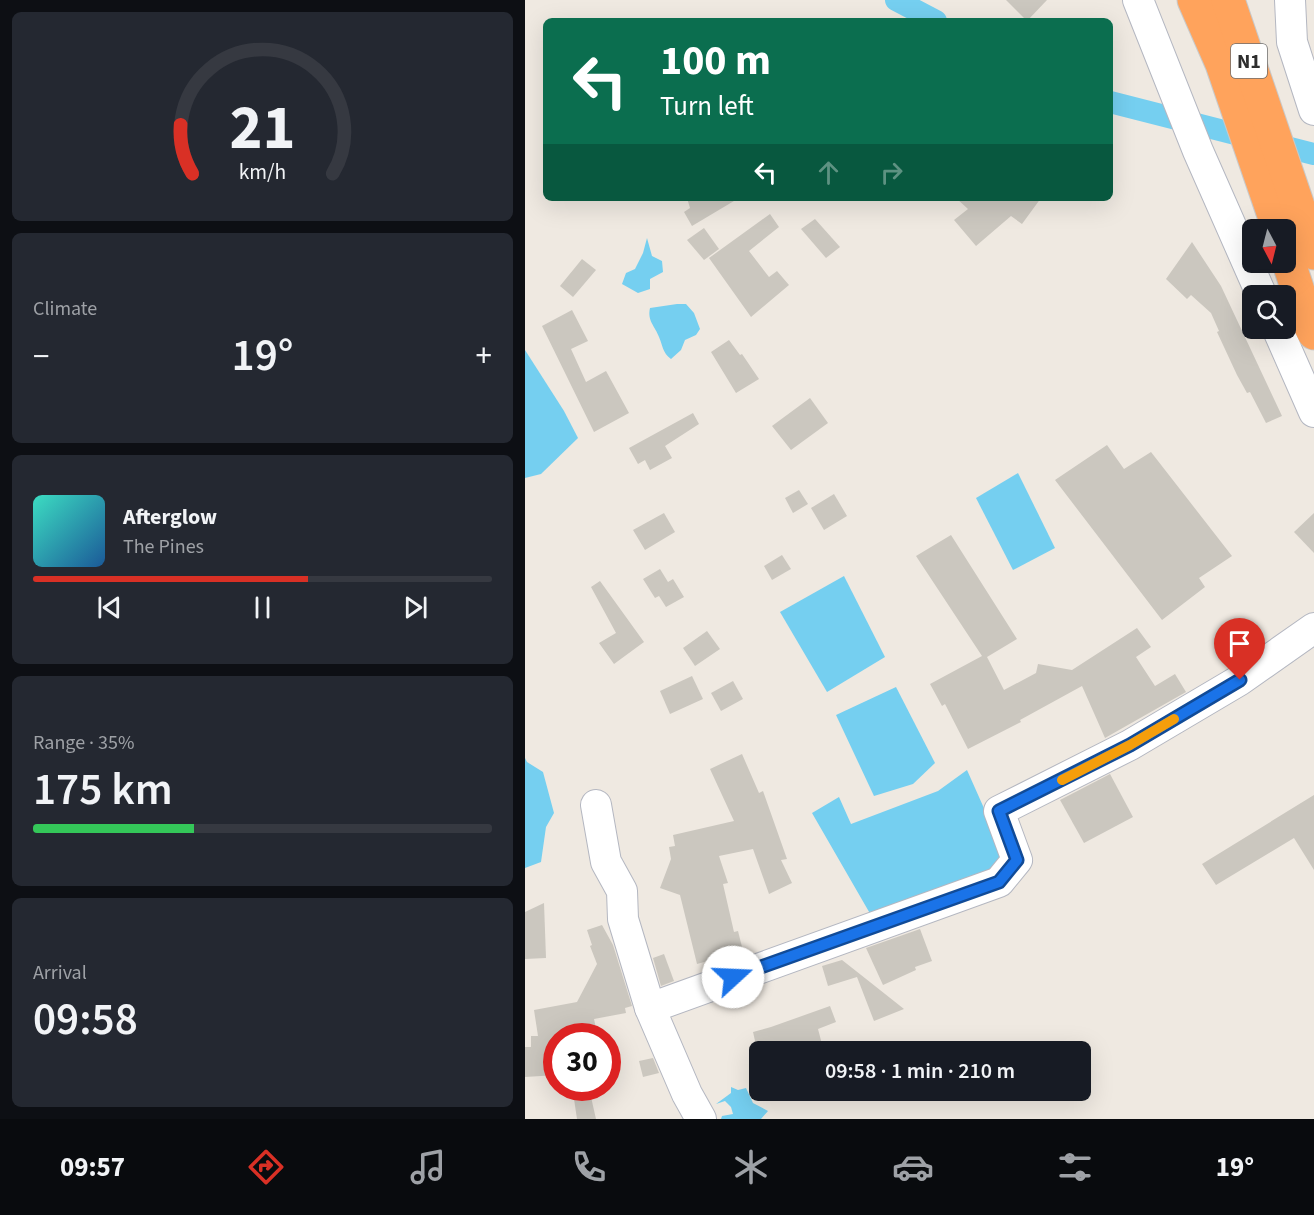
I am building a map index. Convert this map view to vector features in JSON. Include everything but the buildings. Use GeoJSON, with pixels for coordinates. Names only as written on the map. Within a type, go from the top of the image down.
{"type":"FeatureCollection","features":[{"type":"Feature","properties":{"kind":"highway","name":"N1"},"geometry":{"type":"LineString","coordinates":[[1194,0],[1222,64],[1263,179],[1288,219]]}},
{"type":"Feature","properties":{"kind":"highway","name":"N1"},"geometry":{"type":"LineString","coordinates":[[1228,0],[1270,122],[1289,219]]}},
{"type":"Feature","properties":{"kind":"highway","name":"N1"},"geometry":{"type":"LineString","coordinates":[[1296,230],[1314,253]]}},
{"type":"Feature","properties":{"kind":"highway"},"geometry":{"type":"LineString","coordinates":[[1292,273],[1314,333]]}},
{"type":"Feature","properties":{"kind":"street"},"geometry":{"type":"LineString","coordinates":[[1138,0],[1198,151],[1257,285]]}},
{"type":"Feature","properties":{"kind":"street"},"geometry":{"type":"LineString","coordinates":[[1290,0],[1292,42],[1314,110]]}},
{"type":"Feature","properties":{"kind":"street"},"geometry":{"type":"LineString","coordinates":[[1282,339],[1314,412]]}},
{"type":"Feature","properties":{"kind":"street"},"geometry":{"type":"LineString","coordinates":[[650,1008],[999,882],[1017,860],[999,811],[1139,740],[1310,641]]}},
{"type":"Feature","properties":{"kind":"street"},"geometry":{"type":"LineString","coordinates":[[595,805],[606,862],[622,891],[623,919],[650,1008],[687,1094],[701,1119]]}},
{"type":"Feature","properties":{"kind":"water"},"geometry":{"type":"Polygon","coordinates":[[[647,238],[652,256],[662,261],[663,272],[650,279],[650,289],[638,293],[622,284],[626,273],[635,269],[647,238]]]}},
{"type":"Feature","properties":{"kind":"water"},"geometry":{"type":"Polygon","coordinates":[[[686,304],[694,313],[700,329],[696,335],[685,340],[681,350],[671,359],[664,351],[649,313],[650,308],[686,304]]]}},
{"type":"Feature","properties":{"kind":"water"},"geometry":{"type":"Polygon","coordinates":[[[525,350],[564,411],[578,438],[541,474],[525,478],[525,350]]]}},
{"type":"Feature","properties":{"kind":"water"},"geometry":{"type":"Polygon","coordinates":[[[1018,473],[1055,548],[1013,570],[976,498],[1018,473]]]}},
{"type":"Feature","properties":{"kind":"water"},"geometry":{"type":"Polygon","coordinates":[[[844,576],[885,657],[827,692],[780,612],[844,576]]]}},
{"type":"Feature","properties":{"kind":"water"},"geometry":{"type":"Polygon","coordinates":[[[896,687],[935,763],[913,784],[874,796],[836,715],[896,687]]]}},
{"type":"Feature","properties":{"kind":"water"},"geometry":{"type":"Polygon","coordinates":[[[525,758],[527,762],[543,772],[554,813],[546,827],[541,862],[525,868],[525,758]]]}},
{"type":"Feature","properties":{"kind":"water"},"geometry":{"type":"Polygon","coordinates":[[[967,770],[1007,860],[993,872],[872,917],[812,813],[839,797],[851,824],[938,791],[967,770]]]}},
{"type":"Feature","properties":{"kind":"water"},"geometry":{"type":"Polygon","coordinates":[[[731,1087],[738,1090],[746,1088],[749,1101],[768,1111],[761,1119],[721,1119],[722,1116],[733,1114],[731,1107],[725,1101],[716,1104],[731,1093],[731,1087]]]}},
{"type":"Feature","properties":{"kind":"waterway"},"geometry":{"type":"LineString","coordinates":[[896,0],[930,18]]}},
{"type":"Feature","properties":{"kind":"waterway"},"geometry":{"type":"LineString","coordinates":[[1113,103],[1314,154]]}},
{"type":"Feature","properties":{"kind":"slow traffic"},"geometry":{"type":"LineString","coordinates":[[1062,780],[1174,719]]}},
{"type":"Feature","properties":{"kind":"route"},"geometry":{"type":"LineString","coordinates":[[733,977],[999,882],[1017,860],[999,811],[1130,745],[1240,680]]}}]}
